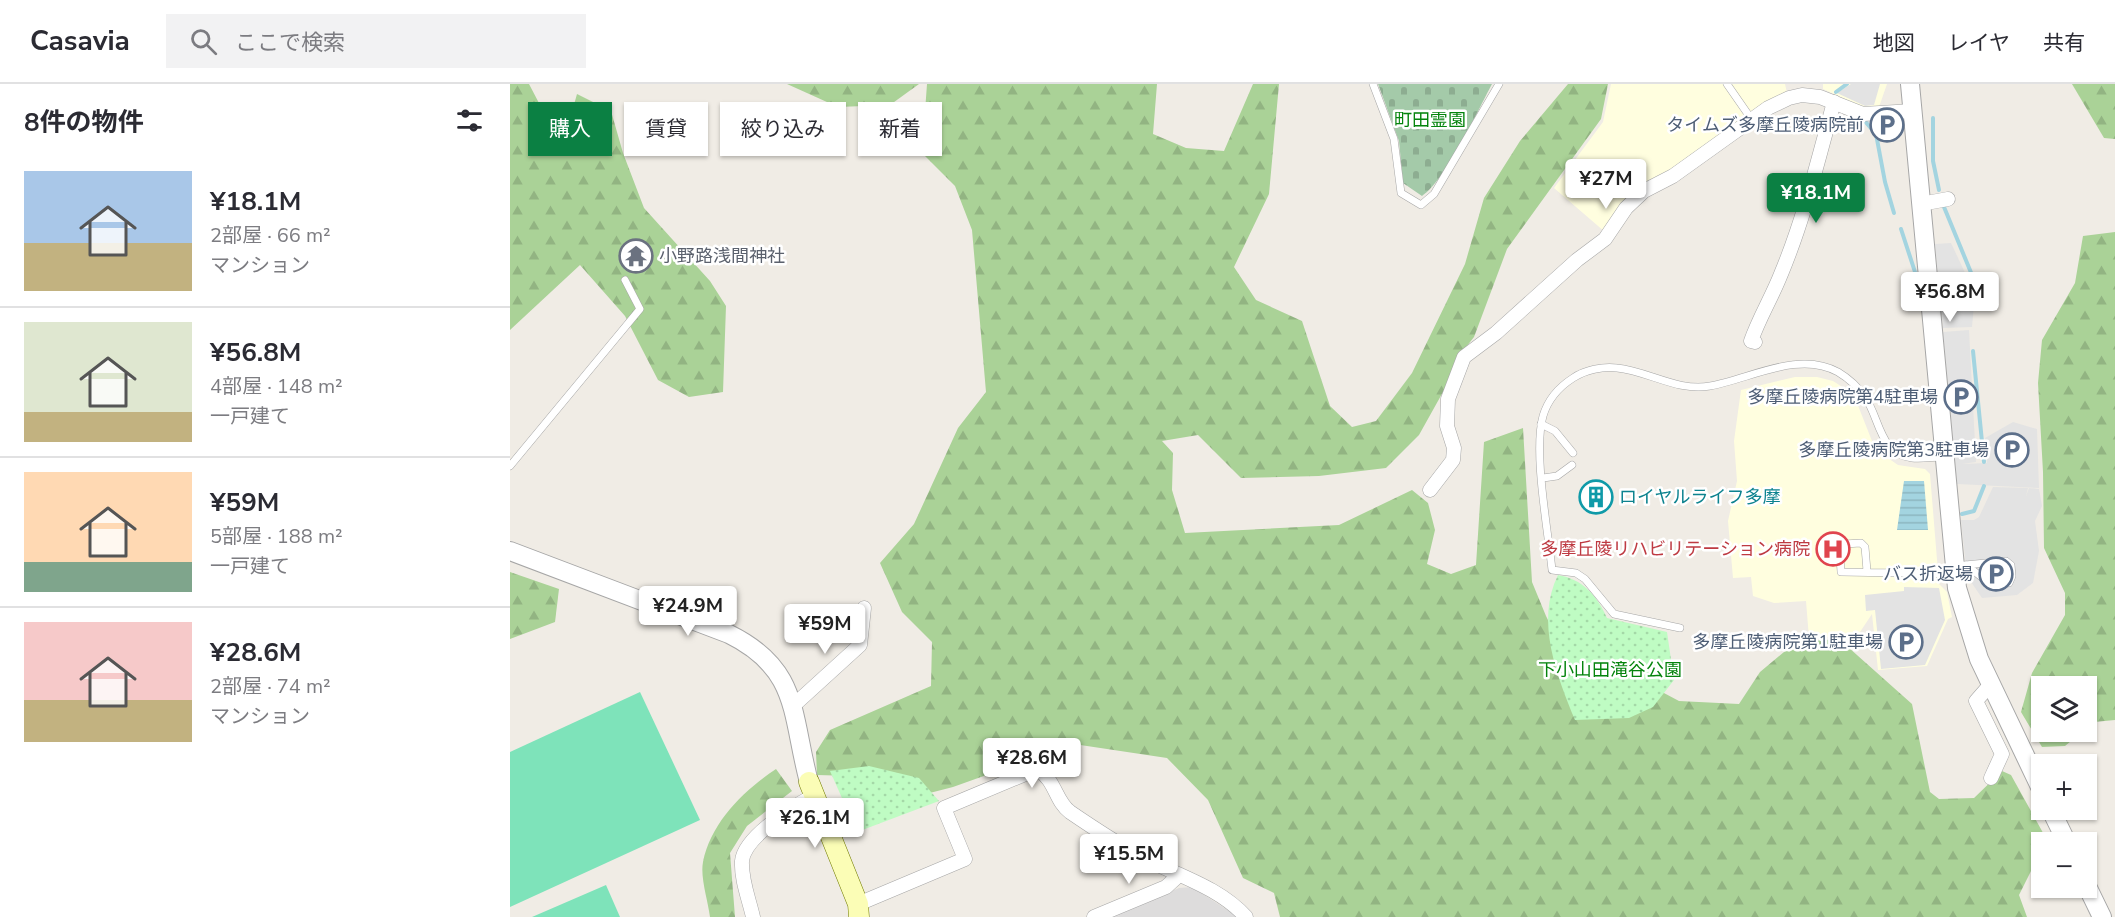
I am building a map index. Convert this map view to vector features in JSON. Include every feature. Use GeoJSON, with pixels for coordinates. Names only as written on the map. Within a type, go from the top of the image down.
{"type":"FeatureCollection","features":[{"type":"Feature","properties":{"kind":"main road"},"geometry":{"type":"LineString","coordinates":[[811,789],[863,912]]}},
{"type":"Feature","properties":{"kind":"street"},"geometry":{"type":"LineString","coordinates":[[1910,84],[1944,457],[1966,624],[1990,685],[2031,769]]}},
{"type":"Feature","properties":{"kind":"street"},"geometry":{"type":"LineString","coordinates":[[1430,490],[1453,460],[1454,448],[1447,426],[1448,399],[1464,357],[1496,333],[1576,260],[1605,239],[1636,197],[1673,176],[1779,103],[1802,96],[1820,96],[1863,114],[1912,111]]}},
{"type":"Feature","properties":{"kind":"street"},"geometry":{"type":"LineString","coordinates":[[1755,342],[1751,341],[1757,324],[1781,274],[1804,209],[1834,102]]}},
{"type":"Feature","properties":{"kind":"street"},"geometry":{"type":"LineString","coordinates":[[1921,204],[1948,199]]}},
{"type":"Feature","properties":{"kind":"street"},"geometry":{"type":"LineString","coordinates":[[510,551],[729,634],[749,644],[772,664],[788,690],[793,706],[811,789],[746,849],[742,862],[743,874],[753,917]]}},
{"type":"Feature","properties":{"kind":"street"},"geometry":{"type":"LineString","coordinates":[[793,706],[860,645],[864,608]]}},
{"type":"Feature","properties":{"kind":"street"},"geometry":{"type":"LineString","coordinates":[[1990,685],[1976,701],[2002,754],[1991,778]]}},
{"type":"Feature","properties":{"kind":"street"},"geometry":{"type":"LineString","coordinates":[[863,912],[965,859],[944,808],[1037,769],[1048,776],[1067,810],[1139,855],[1206,887],[1237,907],[1246,917]]}},
{"type":"Feature","properties":{"kind":"street"},"geometry":{"type":"LineString","coordinates":[[1094,917],[1127,911],[1166,887],[1179,875]]}},
{"type":"Feature","properties":{"kind":"street"},"geometry":{"type":"LineString","coordinates":[[2093,898],[2102,917]]}},
{"type":"Feature","properties":{"kind":"lane"},"geometry":{"type":"LineString","coordinates":[[1373,84],[1394,139],[1401,193],[1420,205],[1439,185],[1499,84]]}},
{"type":"Feature","properties":{"kind":"lane"},"geometry":{"type":"LineString","coordinates":[[1727,84],[1752,120]]}},
{"type":"Feature","properties":{"kind":"lane"},"geometry":{"type":"LineString","coordinates":[[510,466],[640,309],[625,280]]}},
{"type":"Feature","properties":{"kind":"lane"},"geometry":{"type":"LineString","coordinates":[[1680,628],[1614,614],[1585,579],[1576,573],[1552,570],[1539,438],[1541,424],[1550,400],[1561,386],[1578,375],[1598,368],[1617,368],[1686,386],[1708,387],[1805,364],[1829,369],[1851,382],[1865,397],[1881,434],[1896,452],[1913,458],[1944,457]]}},
{"type":"Feature","properties":{"kind":"lane"},"geometry":{"type":"LineString","coordinates":[[1541,424],[1555,431],[1573,453]]}},
{"type":"Feature","properties":{"kind":"lane"},"geometry":{"type":"LineString","coordinates":[[1542,478],[1557,476],[1572,465]]}},
{"type":"Feature","properties":{"kind":"lane"},"geometry":{"type":"LineString","coordinates":[[1867,571],[1865,547],[1861,543],[1844,544],[1840,557],[1841,572],[1958,568],[2006,561],[2011,565],[2012,576],[2009,583],[1992,585],[1958,568]]}},
{"type":"Feature","properties":{"kind":"shaded area"},"geometry":{"type":"Polygon","coordinates":[[[1611,84],[1785,84],[1787,93],[1670,171],[1637,188],[1605,232],[1554,188],[1603,122],[1611,84]]]}},
{"type":"Feature","properties":{"kind":"shaded area"},"geometry":{"type":"Polygon","coordinates":[[[1823,84],[1887,84],[1879,107],[1865,108],[1823,89],[1823,84]]]}},
{"type":"Feature","properties":{"kind":"shaded area"},"geometry":{"type":"Polygon","coordinates":[[[1851,84],[1880,84],[1874,105],[1865,106],[1837,93],[1851,84]]]}},
{"type":"Feature","properties":{"kind":"shaded area","name":"タイムズ多摩丘陵病院前"},"geometry":{"type":"Polygon","coordinates":[[[1899,118],[1903,121],[1903,132],[1877,133],[1865,120],[1899,118]]]}},
{"type":"Feature","properties":{"kind":"shaded area"},"geometry":{"type":"Polygon","coordinates":[[[1951,243],[1975,294],[1972,327],[1943,328],[1935,244],[1951,243]]]}},
{"type":"Feature","properties":{"kind":"shaded area"},"geometry":{"type":"Polygon","coordinates":[[[1969,330],[1976,462],[1962,464],[1987,463],[1985,438],[2013,422],[2037,429],[2039,488],[1957,484],[1943,332],[1969,330]]]}},
{"type":"Feature","properties":{"kind":"shaded area","name":"多摩丘陵リハビリテーション病院"},"geometry":{"type":"Polygon","coordinates":[[[1795,377],[1817,377],[1833,381],[1844,388],[1857,403],[1872,441],[1885,456],[1898,465],[1925,469],[1930,474],[1939,584],[1947,592],[1952,617],[1948,619],[1927,666],[1878,670],[1872,614],[1858,635],[1809,638],[1806,601],[1774,603],[1753,596],[1751,577],[1733,578],[1728,521],[1737,481],[1734,441],[1741,390],[1795,377]]]}},
{"type":"Feature","properties":{"kind":"shaded area"},"geometry":{"type":"Polygon","coordinates":[[[1993,487],[2028,488],[2026,496],[2029,488],[2039,489],[2042,506],[2035,521],[2039,551],[2033,583],[2017,595],[1982,598],[1967,576],[1961,520],[1974,520],[1979,517],[1993,487]]]}},
{"type":"Feature","properties":{"kind":"shaded area","name":"多摩丘陵病院第1駐車場"},"geometry":{"type":"Polygon","coordinates":[[[1904,587],[1939,588],[1945,620],[1925,665],[1881,669],[1875,610],[1866,611],[1865,595],[1904,591],[1904,587]]]}},
{"type":"Feature","properties":{"kind":"shaded area"},"geometry":{"type":"Polygon","coordinates":[[[1192,887],[1238,917],[1112,917],[1179,888],[1192,887]]]}},
{"type":"Feature","properties":{"kind":"green space"},"geometry":{"type":"Polygon","coordinates":[[[510,84],[529,84],[538,102],[528,102],[528,156],[612,156],[612,114],[624,156],[644,208],[710,281],[726,306],[723,392],[689,397],[658,380],[625,316],[580,265],[510,330],[510,84]]]}},
{"type":"Feature","properties":{"kind":"green space"},"geometry":{"type":"Polygon","coordinates":[[[787,84],[919,84],[894,102],[858,102],[858,106],[846,107],[846,102],[827,102],[787,84]]]}},
{"type":"Feature","properties":{"kind":"green space"},"geometry":{"type":"Polygon","coordinates":[[[927,84],[1157,84],[1153,134],[1186,148],[1224,151],[1253,84],[1279,84],[1269,194],[1234,267],[1256,300],[1302,321],[1330,406],[1352,427],[1376,421],[1412,373],[1465,264],[1484,198],[1520,141],[1568,84],[1608,84],[1601,119],[1507,249],[1474,337],[1459,356],[1443,392],[1419,435],[1386,468],[1319,476],[1241,478],[1198,435],[1162,441],[1173,453],[1172,490],[1185,533],[1339,525],[1412,490],[1428,503],[1435,530],[1427,564],[1451,574],[1476,565],[1484,442],[1523,428],[1532,582],[1573,671],[1647,684],[1679,701],[1739,704],[1760,672],[1796,642],[1839,639],[1912,704],[1930,792],[1939,799],[1974,798],[2002,771],[2011,775],[2031,811],[2031,820],[2036,820],[2043,832],[2031,832],[2031,871],[2019,895],[2027,917],[1280,917],[1274,893],[1243,878],[1208,800],[1167,758],[1067,743],[1042,755],[953,787],[918,796],[887,777],[817,775],[816,752],[830,730],[931,686],[932,642],[902,612],[880,563],[914,524],[958,428],[986,392],[972,230],[955,186],[925,156],[942,156],[942,102],[926,102],[927,84]]]}},
{"type":"Feature","properties":{"kind":"green space","name":"町田霊園"},"geometry":{"type":"Polygon","coordinates":[[[1378,84],[1492,84],[1451,161],[1441,176],[1422,196],[1403,183],[1399,141],[1378,84]]]}},
{"type":"Feature","properties":{"kind":"green space"},"geometry":{"type":"Polygon","coordinates":[[[2072,84],[2115,84],[2115,139],[2104,138],[2072,84]]]}},
{"type":"Feature","properties":{"kind":"green space"},"geometry":{"type":"Polygon","coordinates":[[[577,94],[593,102],[575,102],[577,94]]]}},
{"type":"Feature","properties":{"kind":"green space"},"geometry":{"type":"Polygon","coordinates":[[[2115,232],[2115,720],[2097,722],[2097,676],[2031,676],[2065,615],[2065,593],[2044,548],[2038,383],[2042,340],[2075,283],[2083,236],[2115,232]]]}},
{"type":"Feature","properties":{"kind":"green space"},"geometry":{"type":"Polygon","coordinates":[[[510,572],[559,589],[555,622],[510,639],[510,572]]]}},
{"type":"Feature","properties":{"kind":"green space","name":"下小山田滝谷公園"},"geometry":{"type":"Polygon","coordinates":[[[1558,575],[1574,580],[1588,589],[1607,618],[1667,632],[1674,680],[1653,707],[1629,718],[1575,720],[1551,648],[1548,611],[1551,593],[1558,575]]]}},
{"type":"Feature","properties":{"kind":"green space"},"geometry":{"type":"Polygon","coordinates":[[[2031,677],[2031,729],[2021,712],[2031,677]]]}},
{"type":"Feature","properties":{"kind":"green space"},"geometry":{"type":"Polygon","coordinates":[[[640,692],[700,820],[510,907],[510,752],[640,692]]]}},
{"type":"Feature","properties":{"kind":"green space"},"geometry":{"type":"Polygon","coordinates":[[[2039,742],[2070,742],[2065,746],[2042,747],[2039,742]]]}},
{"type":"Feature","properties":{"kind":"green space"},"geometry":{"type":"Polygon","coordinates":[[[869,766],[919,778],[939,801],[857,832],[830,771],[869,766]]]}},
{"type":"Feature","properties":{"kind":"green space"},"geometry":{"type":"Polygon","coordinates":[[[776,769],[792,791],[747,826],[730,853],[735,917],[710,917],[702,868],[707,847],[730,808],[776,769]]]}},
{"type":"Feature","properties":{"kind":"green space"},"geometry":{"type":"Polygon","coordinates":[[[606,885],[620,917],[532,917],[606,885]]]}},
{"type":"Feature","properties":{"kind":"water"},"geometry":{"type":"Polygon","coordinates":[[[1904,481],[1924,481],[1928,530],[1897,530],[1904,481]]]}},
{"type":"Feature","properties":{"kind":"waterway"},"geometry":{"type":"LineString","coordinates":[[1836,92],[1847,84]]}},
{"type":"Feature","properties":{"kind":"waterway"},"geometry":{"type":"LineString","coordinates":[[1933,118],[1933,161],[1939,190]]}},
{"type":"Feature","properties":{"kind":"waterway"},"geometry":{"type":"LineString","coordinates":[[1863,119],[1876,134],[1885,182],[1894,213]]}},
{"type":"Feature","properties":{"kind":"waterway"},"geometry":{"type":"LineString","coordinates":[[1944,207],[1979,292]]}},
{"type":"Feature","properties":{"kind":"waterway"},"geometry":{"type":"LineString","coordinates":[[1901,229],[1915,272]]}},
{"type":"Feature","properties":{"kind":"waterway"},"geometry":{"type":"LineString","coordinates":[[1973,351],[1984,462]]}},
{"type":"Feature","properties":{"kind":"waterway"},"geometry":{"type":"LineString","coordinates":[[1962,514],[1974,511],[1984,486]]}},
{"type":"Feature","properties":{"kind":"place","name":"タイムズ多摩丘陵病院前"},"geometry":{"type":"Point","coordinates":[1887,125]}},
{"type":"Feature","properties":{"kind":"place","name":"小野路浅間神社"},"geometry":{"type":"Point","coordinates":[636,256]}},
{"type":"Feature","properties":{"kind":"place","name":"多摩丘陵病院第4駐車場"},"geometry":{"type":"Point","coordinates":[1961,397]}},
{"type":"Feature","properties":{"kind":"place","name":"多摩丘陵病院第3駐車場"},"geometry":{"type":"Point","coordinates":[2012,450]}},
{"type":"Feature","properties":{"kind":"place","name":"ロイヤルライフ多摩"},"geometry":{"type":"Point","coordinates":[1596,497]}},
{"type":"Feature","properties":{"kind":"place","name":"多摩丘陵リハビリテーション病院"},"geometry":{"type":"Point","coordinates":[1833,549]}},
{"type":"Feature","properties":{"kind":"place","name":"バス折返場"},"geometry":{"type":"Point","coordinates":[1996,574]}},
{"type":"Feature","properties":{"kind":"place","name":"多摩丘陵病院第1駐車場"},"geometry":{"type":"Point","coordinates":[1906,642]}}]}
